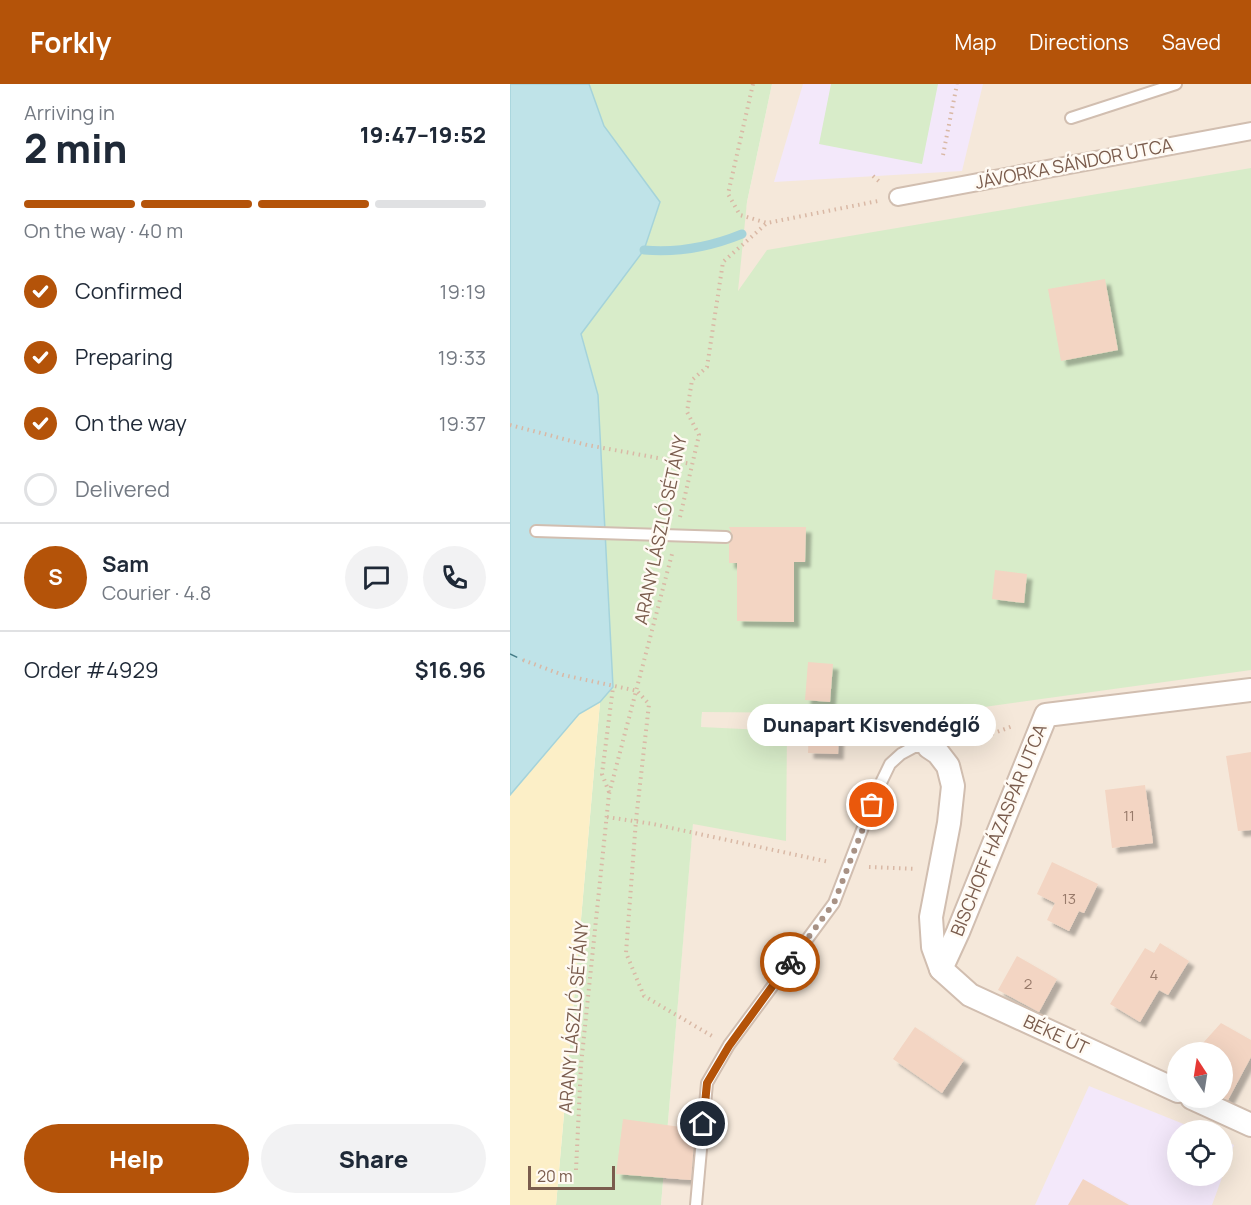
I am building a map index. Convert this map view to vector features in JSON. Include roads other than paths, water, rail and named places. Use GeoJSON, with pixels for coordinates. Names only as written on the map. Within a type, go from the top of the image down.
{"type":"FeatureCollection","features":[{"type":"Feature","properties":{"kind":"street","name":"JÁVORKA SÁNDOR UTCA"},"geometry":{"type":"LineString","coordinates":[[898,197],[1251,131]]}},
{"type":"Feature","properties":{"kind":"street","name":"BISCHOFF HÁZASPÁR UTCA"},"geometry":{"type":"LineString","coordinates":[[941,969],[1046,715],[1251,690]]}},
{"type":"Feature","properties":{"kind":"street"},"geometry":{"type":"LineString","coordinates":[[933,750],[948,766],[952,786],[949,823],[931,917],[933,947],[941,969]]}},
{"type":"Feature","properties":{"kind":"street","name":"BÉKE ÚT"},"geometry":{"type":"LineString","coordinates":[[941,969],[970,995],[1167,1086]]}},
{"type":"Feature","properties":{"kind":"street"},"geometry":{"type":"LineString","coordinates":[[1214,1108],[1251,1125]]}},
{"type":"Feature","properties":{"kind":"lane"},"geometry":{"type":"LineString","coordinates":[[1071,118],[1176,84]]}},
{"type":"Feature","properties":{"kind":"lane"},"geometry":{"type":"LineString","coordinates":[[536,531],[726,537]]}},
{"type":"Feature","properties":{"kind":"lane"},"geometry":{"type":"LineString","coordinates":[[696,1205],[707,1083],[729,1046],[834,903],[877,791],[890,764],[901,754],[914,747],[933,750]]}},
{"type":"Feature","properties":{"kind":"water"},"geometry":{"type":"Polygon","coordinates":[[[510,84],[589,84],[604,126],[660,202],[644,250],[581,334],[598,395],[613,687],[600,702],[579,714],[510,795],[510,84]]]}},
{"type":"Feature","properties":{"kind":"waterway"},"geometry":{"type":"LineString","coordinates":[[644,250],[669,251],[694,248],[742,234]]}},
{"type":"Feature","properties":{"kind":"place","name":"Dunapart Kisvendéglő"},"geometry":{"type":"Point","coordinates":[872,805]}}]}
